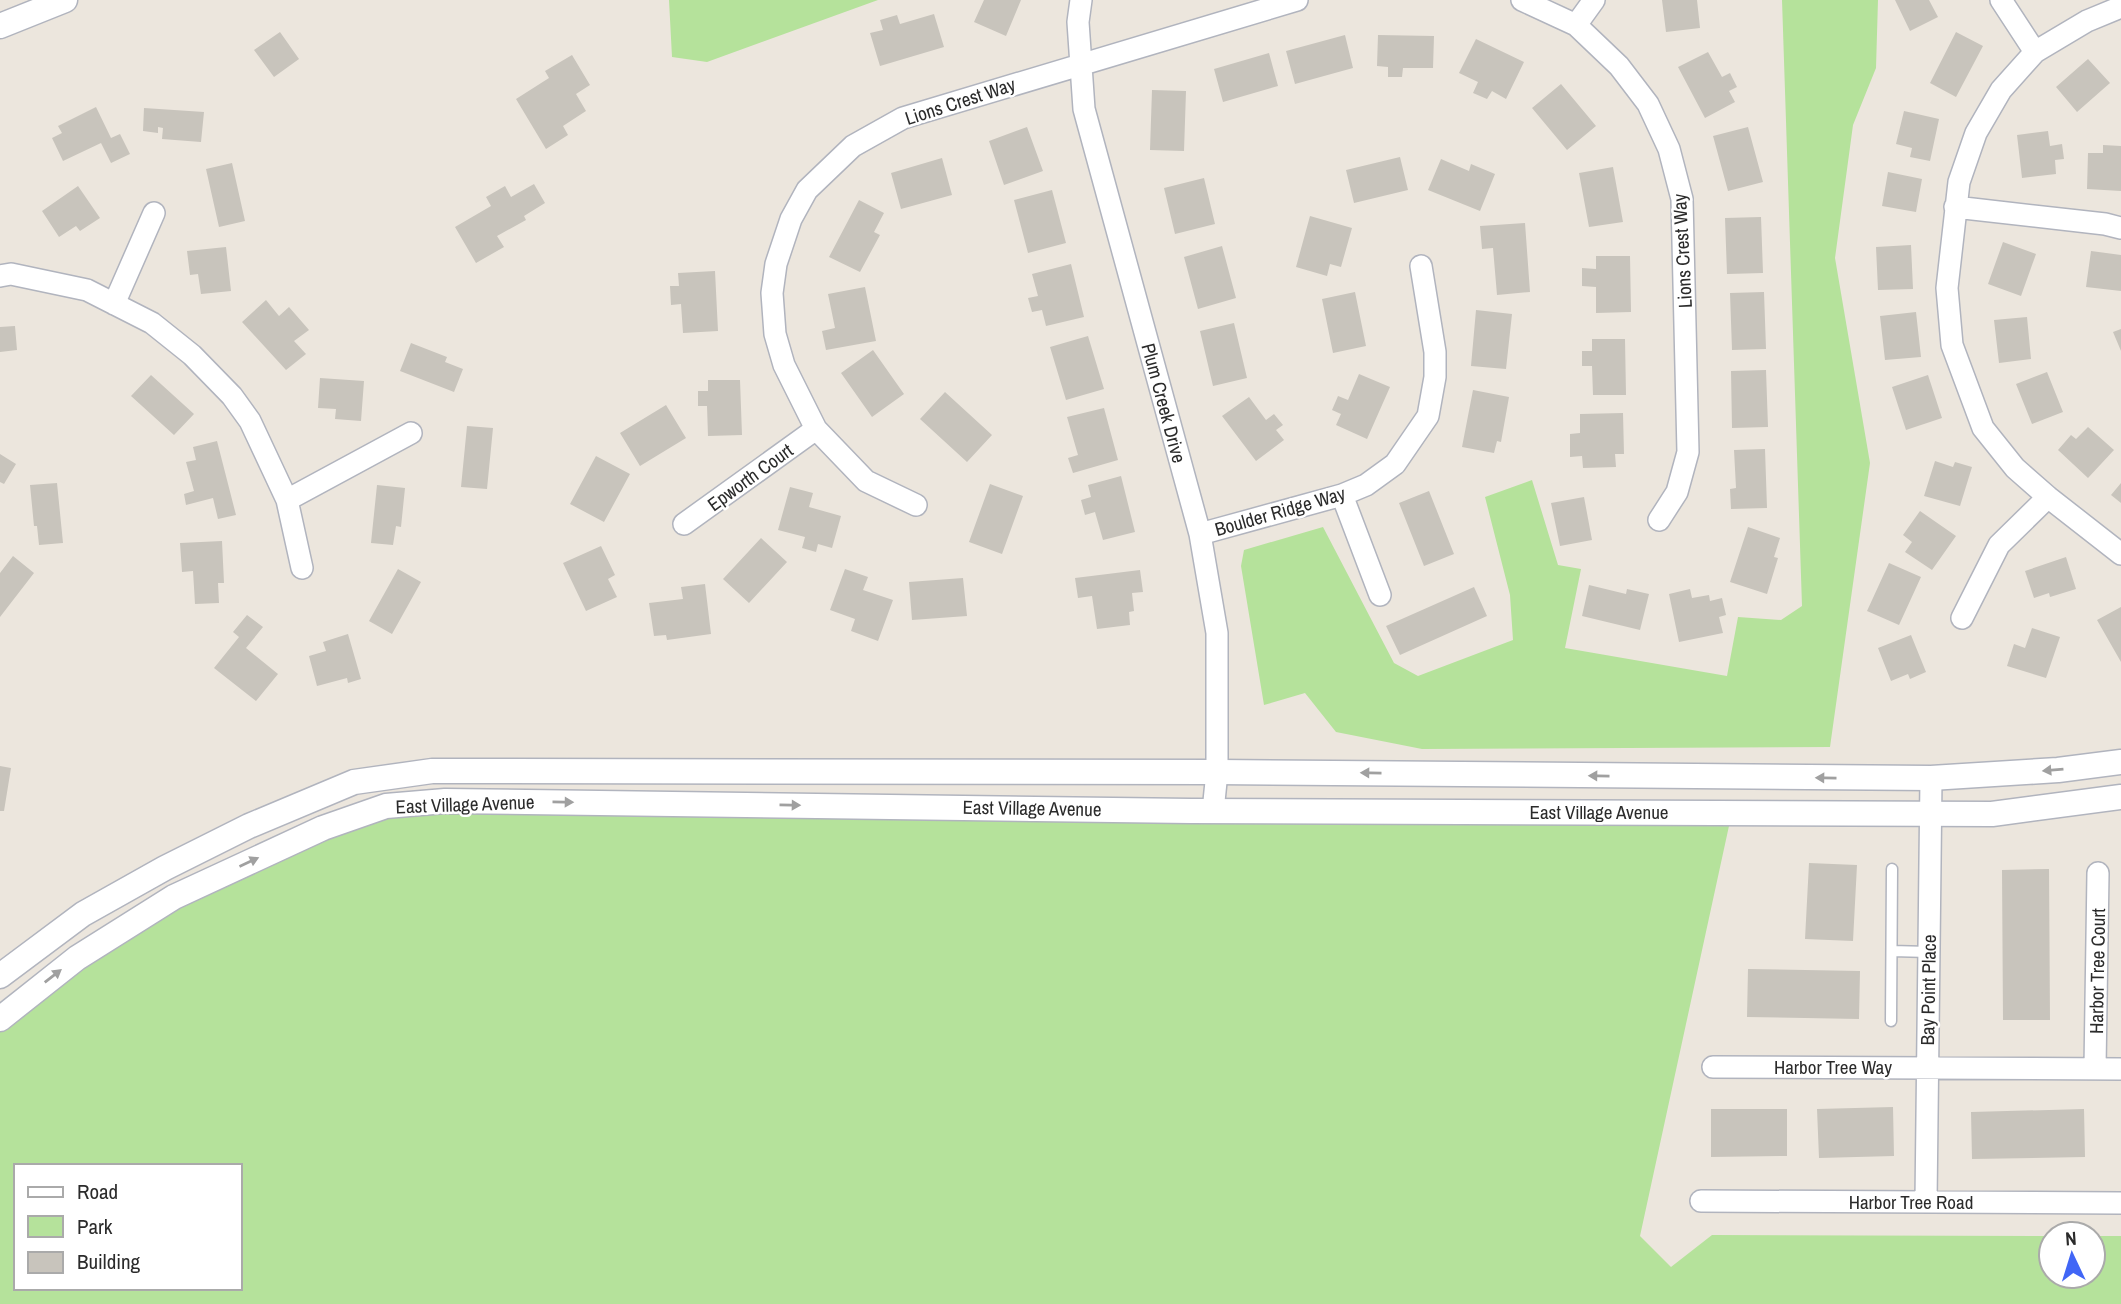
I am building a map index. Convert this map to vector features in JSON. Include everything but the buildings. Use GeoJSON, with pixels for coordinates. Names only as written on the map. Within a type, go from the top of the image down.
{"type":"FeatureCollection","features":[{"type":"Feature","properties":{"kind":"street"},"geometry":{"type":"LineString","coordinates":[[0,26],[65,0]]}},
{"type":"Feature","properties":{"kind":"street","name":"Plum Creek Drive"},"geometry":{"type":"LineString","coordinates":[[1082,0],[1078,22],[1084,109],[1200,534],[1217,633],[1217,772],[1213,811]]}},
{"type":"Feature","properties":{"kind":"street","name":"Lions Crest Way"},"geometry":{"type":"LineString","coordinates":[[916,505],[866,481],[816,429],[783,365],[775,334],[772,292],[776,264],[791,219],[807,190],[853,146],[903,118],[1297,0]]}},
{"type":"Feature","properties":{"kind":"street","name":"Lions Crest Way"},"geometry":{"type":"LineString","coordinates":[[1522,0],[1576,25],[1619,66],[1647,104],[1669,149],[1682,199],[1688,452],[1677,492],[1659,520]]}},
{"type":"Feature","properties":{"kind":"street"},"geometry":{"type":"LineString","coordinates":[[1576,25],[1594,0]]}},
{"type":"Feature","properties":{"kind":"street"},"geometry":{"type":"LineString","coordinates":[[2001,0],[2035,52]]}},
{"type":"Feature","properties":{"kind":"street"},"geometry":{"type":"LineString","coordinates":[[2121,6],[2087,21],[2035,52],[2001,90],[1976,133],[1959,182],[1947,288],[1952,345],[1983,428],[2015,468],[2121,555]]}},
{"type":"Feature","properties":{"kind":"street"},"geometry":{"type":"LineString","coordinates":[[1955,207],[2121,228]]}},
{"type":"Feature","properties":{"kind":"street"},"geometry":{"type":"LineString","coordinates":[[114,304],[154,213]]}},
{"type":"Feature","properties":{"kind":"street","name":"Boulder Ridge Way"},"geometry":{"type":"LineString","coordinates":[[1200,534],[1342,495],[1366,485],[1395,464],[1428,416],[1435,377],[1435,352],[1421,267]]}},
{"type":"Feature","properties":{"kind":"street"},"geometry":{"type":"LineString","coordinates":[[0,276],[11,274],[87,290],[152,323],[192,355],[232,396],[250,421],[287,500],[302,568]]}},
{"type":"Feature","properties":{"kind":"street","name":"Epworth Court"},"geometry":{"type":"LineString","coordinates":[[684,524],[816,429]]}},
{"type":"Feature","properties":{"kind":"street"},"geometry":{"type":"LineString","coordinates":[[287,500],[411,433]]}},
{"type":"Feature","properties":{"kind":"street"},"geometry":{"type":"LineString","coordinates":[[1342,495],[1380,596]]}},
{"type":"Feature","properties":{"kind":"street"},"geometry":{"type":"LineString","coordinates":[[1962,618],[1999,545],[2048,497]]}},
{"type":"Feature","properties":{"kind":"street","name":"East Village Avenue"},"geometry":{"type":"LineString","coordinates":[[0,976],[83,914],[165,868],[249,826],[354,782],[432,771],[1217,772],[1931,779],[2058,770],[2121,762]]}},
{"type":"Feature","properties":{"kind":"street","name":"Bay Point Place"},"geometry":{"type":"LineString","coordinates":[[1926,1202],[1931,779]]}},
{"type":"Feature","properties":{"kind":"street","name":"East Village Avenue"},"geometry":{"type":"LineString","coordinates":[[0,1020],[77,958],[174,897],[323,828],[386,806],[445,801],[1213,811],[1992,814],[2121,797]]}},
{"type":"Feature","properties":{"kind":"street","name":"Harbor Tree Court"},"geometry":{"type":"LineString","coordinates":[[2095,1068],[2098,873]]}},
{"type":"Feature","properties":{"kind":"street","name":"Harbor Tree Way"},"geometry":{"type":"LineString","coordinates":[[1713,1067],[2121,1069]]}},
{"type":"Feature","properties":{"kind":"street","name":"Harbor Tree Road"},"geometry":{"type":"LineString","coordinates":[[1701,1201],[2121,1203]]}},
{"type":"Feature","properties":{"kind":"lane"},"geometry":{"type":"LineString","coordinates":[[1891,1021],[1892,869]]}},
{"type":"Feature","properties":{"kind":"lane"},"geometry":{"type":"LineString","coordinates":[[1892,951],[1928,952]]}},
{"type":"Feature","properties":{"kind":"green space"},"geometry":{"type":"Polygon","coordinates":[[[669,0],[878,0],[707,62],[672,57],[669,0]]]}},
{"type":"Feature","properties":{"kind":"green space"},"geometry":{"type":"Polygon","coordinates":[[[1782,0],[1878,0],[1876,68],[1853,125],[1835,258],[1870,463],[1830,747],[1422,749],[1336,732],[1305,693],[1264,705],[1241,566],[1244,550],[1323,527],[1394,663],[1418,676],[1513,640],[1510,595],[1485,497],[1532,480],[1558,565],[1581,569],[1565,648],[1727,676],[1738,617],[1781,620],[1802,606],[1782,0]]]}},
{"type":"Feature","properties":{"kind":"green space"},"geometry":{"type":"Polygon","coordinates":[[[386,806],[1732,812],[1640,1236],[1671,1267],[1712,1235],[2037,1236],[2037,1290],[2107,1290],[2107,1236],[2121,1236],[2121,1304],[0,1304],[0,1019],[77,958],[386,806]]]}}]}
